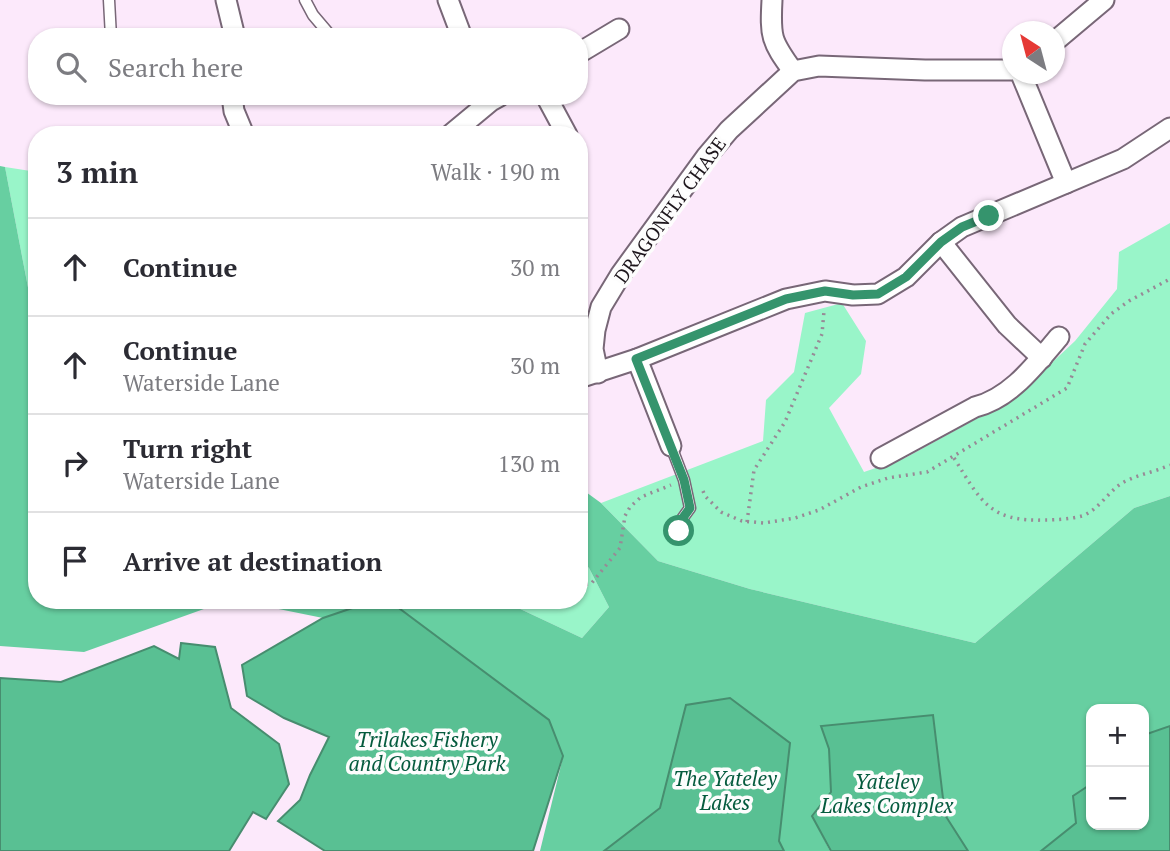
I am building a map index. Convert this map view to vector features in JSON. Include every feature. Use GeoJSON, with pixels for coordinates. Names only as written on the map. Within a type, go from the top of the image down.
{"type":"FeatureCollection","features":[{"type":"Feature","properties":{"kind":"street"},"geometry":{"type":"LineString","coordinates":[[226,0],[233,28]]}},
{"type":"Feature","properties":{"kind":"street"},"geometry":{"type":"LineString","coordinates":[[448,0],[459,28]]}},
{"type":"Feature","properties":{"kind":"street"},"geometry":{"type":"LineString","coordinates":[[772,0],[770,30],[775,46],[793,71],[819,66],[1002,70]]}},
{"type":"Feature","properties":{"kind":"street"},"geometry":{"type":"LineString","coordinates":[[1065,33],[1104,0]]}},
{"type":"Feature","properties":{"kind":"street"},"geometry":{"type":"LineString","coordinates":[[588,48],[619,29]]}},
{"type":"Feature","properties":{"kind":"street","name":"DRAGONFLY CHASE"},"geometry":{"type":"LineString","coordinates":[[588,376],[594,330],[601,307],[621,274],[706,157],[729,130],[793,71]]}},
{"type":"Feature","properties":{"kind":"street"},"geometry":{"type":"LineString","coordinates":[[1025,84],[1066,183]]}},
{"type":"Feature","properties":{"kind":"street"},"geometry":{"type":"LineString","coordinates":[[233,105],[240,126]]}},
{"type":"Feature","properties":{"kind":"street"},"geometry":{"type":"LineString","coordinates":[[460,126],[485,105]]}},
{"type":"Feature","properties":{"kind":"street"},"geometry":{"type":"LineString","coordinates":[[551,105],[562,126]]}},
{"type":"Feature","properties":{"kind":"street"},"geometry":{"type":"LineString","coordinates":[[588,376],[786,299],[825,291],[853,295],[878,294],[906,277],[941,242],[962,227],[1123,159],[1170,128]]}},
{"type":"Feature","properties":{"kind":"street"},"geometry":{"type":"LineString","coordinates":[[941,242],[1007,325],[1042,358]]}},
{"type":"Feature","properties":{"kind":"street"},"geometry":{"type":"LineString","coordinates":[[881,458],[975,407],[992,403],[1027,375],[1059,337]]}},
{"type":"Feature","properties":{"kind":"street"},"geometry":{"type":"LineString","coordinates":[[636,359],[671,446]]}},
{"type":"Feature","properties":{"kind":"lane"},"geometry":{"type":"LineString","coordinates":[[109,0],[111,28]]}},
{"type":"Feature","properties":{"kind":"lane"},"geometry":{"type":"LineString","coordinates":[[305,0],[324,28]]}},
{"type":"Feature","properties":{"kind":"lane"},"geometry":{"type":"LineString","coordinates":[[671,446],[684,480],[690,508],[682,519],[679,531]]}},
{"type":"Feature","properties":{"kind":"path"},"geometry":{"type":"LineString","coordinates":[[747,522],[754,470],[785,422],[822,334],[825,291]]}},
{"type":"Feature","properties":{"kind":"path"},"geometry":{"type":"LineString","coordinates":[[954,458],[974,490],[992,509],[1003,517],[1021,521],[1084,515],[1121,483],[1170,465]]}},
{"type":"Feature","properties":{"kind":"path"},"geometry":{"type":"LineString","coordinates":[[588,584],[591,584],[620,548],[625,516],[630,507],[641,497],[684,480]]}},
{"type":"Feature","properties":{"kind":"shaded area"},"geometry":{"type":"Polygon","coordinates":[[[0,166],[5,167],[28,288],[28,609],[204,609],[84,652],[0,646],[0,166]]]}},
{"type":"Feature","properties":{"kind":"shaded area"},"geometry":{"type":"Polygon","coordinates":[[[5,167],[28,171],[28,288],[5,167]]]}},
{"type":"Feature","properties":{"kind":"shaded area"},"geometry":{"type":"Polygon","coordinates":[[[1170,223],[1170,496],[1134,508],[975,643],[750,589],[658,561],[601,503],[763,441],[766,400],[794,372],[805,313],[842,303],[866,341],[861,374],[829,408],[864,472],[905,458],[1014,398],[1075,341],[1117,289],[1119,252],[1170,223]]]}},
{"type":"Feature","properties":{"kind":"shaded area"},"geometry":{"type":"Polygon","coordinates":[[[588,494],[601,503],[658,561],[750,589],[975,643],[1134,508],[1170,496],[1170,726],[1149,733],[1149,704],[1086,704],[1086,787],[1073,796],[1077,823],[1041,851],[968,851],[945,815],[933,715],[821,727],[829,749],[831,792],[812,816],[830,851],[784,851],[779,841],[790,743],[730,698],[686,705],[660,808],[604,851],[540,851],[563,757],[549,720],[400,609],[520,609],[582,638],[609,607],[588,567],[588,494]]]}},
{"type":"Feature","properties":{"kind":"shaded area"},"geometry":{"type":"Polygon","coordinates":[[[588,567],[609,607],[582,638],[520,609],[588,609],[588,567]]]}},
{"type":"Feature","properties":{"kind":"shaded area"},"geometry":{"type":"Polygon","coordinates":[[[279,609],[350,609],[323,618],[279,609]]]}},
{"type":"Feature","properties":{"kind":"water","name":"Trilakes Fishery and Country Park"},"geometry":{"type":"Polygon","coordinates":[[[350,609],[400,609],[549,720],[563,756],[533,851],[325,851],[278,821],[300,800],[329,737],[284,718],[247,696],[242,665],[323,618],[350,609]]]}},
{"type":"Feature","properties":{"kind":"water"},"geometry":{"type":"Polygon","coordinates":[[[181,643],[215,647],[231,708],[279,744],[289,784],[266,819],[253,812],[229,851],[0,851],[0,678],[61,682],[154,646],[179,659],[181,643]]]}},
{"type":"Feature","properties":{"kind":"water","name":"The Yateley Lakes"},"geometry":{"type":"Polygon","coordinates":[[[730,698],[790,743],[779,841],[784,851],[604,851],[660,808],[686,705],[730,698]]]}},
{"type":"Feature","properties":{"kind":"water","name":"Yateley Lakes Complex"},"geometry":{"type":"Polygon","coordinates":[[[933,715],[945,815],[968,851],[831,851],[812,816],[831,792],[829,749],[821,726],[933,715]]]}},
{"type":"Feature","properties":{"kind":"water"},"geometry":{"type":"Polygon","coordinates":[[[1170,726],[1170,851],[1041,851],[1076,823],[1073,796],[1086,787],[1086,830],[1149,830],[1149,733],[1170,726]]]}},
{"type":"Feature","properties":{"kind":"route"},"geometry":{"type":"LineString","coordinates":[[679,531],[682,519],[690,508],[684,480],[636,359],[786,299],[825,291],[853,295],[878,294],[906,277],[941,242],[962,227],[989,216]]}}]}
